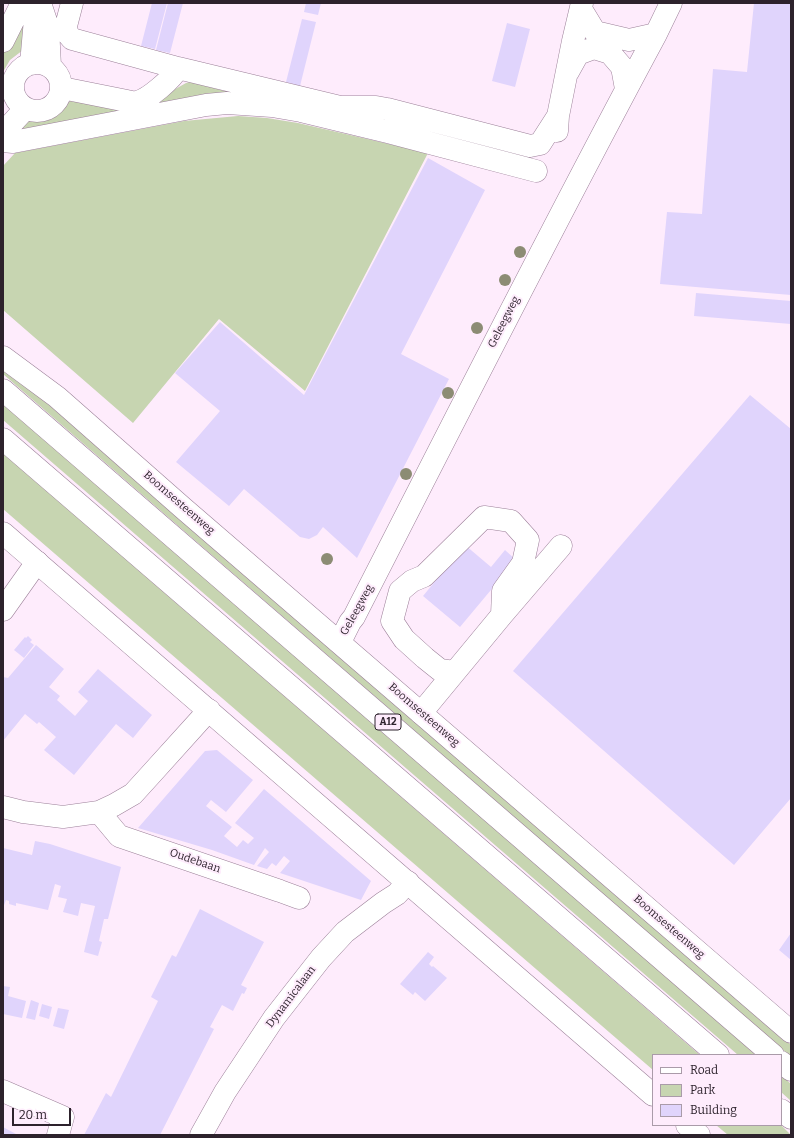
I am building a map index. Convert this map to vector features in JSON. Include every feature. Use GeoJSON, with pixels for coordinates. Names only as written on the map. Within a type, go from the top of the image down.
{"type":"FeatureCollection","features":[{"type":"Feature","properties":{"kind":"main road"},"geometry":{"type":"LineString","coordinates":[[3,41],[22,3]]}},
{"type":"Feature","properties":{"kind":"main road"},"geometry":{"type":"LineString","coordinates":[[39,3],[48,27],[40,65]]}},
{"type":"Feature","properties":{"kind":"main road"},"geometry":{"type":"LineString","coordinates":[[72,3],[66,26],[67,33],[72,38],[178,68],[340,107],[376,107],[398,111],[530,146],[540,144],[558,116]]}},
{"type":"Feature","properties":{"kind":"main road","name":"Geleegweg"},"geometry":{"type":"LineString","coordinates":[[340,642],[358,610],[496,339],[671,3]]}},
{"type":"Feature","properties":{"kind":"main road"},"geometry":{"type":"LineString","coordinates":[[581,6],[595,32],[629,40],[656,34]]}},
{"type":"Feature","properties":{"kind":"main road"},"geometry":{"type":"LineString","coordinates":[[420,130],[529,158],[546,153],[556,135],[558,116],[581,6]]}},
{"type":"Feature","properties":{"kind":"main road"},"geometry":{"type":"LineString","coordinates":[[568,72],[578,54],[594,48],[610,53],[622,68],[626,89]]}},
{"type":"Feature","properties":{"kind":"main road"},"geometry":{"type":"LineString","coordinates":[[3,133],[14,102],[12,86],[14,78],[18,72],[24,67],[40,65],[55,70],[59,76],[62,88],[60,96],[55,104],[49,109],[41,112],[33,112],[14,102]]}},
{"type":"Feature","properties":{"kind":"main road"},"geometry":{"type":"LineString","coordinates":[[62,88],[138,102],[156,91],[173,76],[178,68]]}},
{"type":"Feature","properties":{"kind":"main road"},"geometry":{"type":"LineString","coordinates":[[3,140],[14,142],[206,105],[227,104],[272,106],[388,132],[536,171]]}},
{"type":"Feature","properties":{"kind":"main road","name":"Boomsesteenweg"},"geometry":{"type":"LineString","coordinates":[[3,340],[58,397],[184,508],[791,1032]]}},
{"type":"Feature","properties":{"kind":"main road","name":"Boomsesteenweg"},"geometry":{"type":"LineString","coordinates":[[3,357],[58,397]]}},
{"type":"Feature","properties":{"kind":"main road","name":"A12"},"geometry":{"type":"LineString","coordinates":[[3,390],[772,1054]]}},
{"type":"Feature","properties":{"kind":"main road"},"geometry":{"type":"LineString","coordinates":[[3,440],[717,1054]]}},
{"type":"Feature","properties":{"kind":"main road"},"geometry":{"type":"LineString","coordinates":[[454,672],[440,670],[425,658],[404,639],[392,621],[400,591],[412,581],[424,576],[484,517],[511,521],[528,540],[523,563],[502,590],[502,614]]}},
{"type":"Feature","properties":{"kind":"main road"},"geometry":{"type":"LineString","coordinates":[[3,533],[652,1094]]}},
{"type":"Feature","properties":{"kind":"main road"},"geometry":{"type":"LineString","coordinates":[[421,713],[502,614],[561,546]]}},
{"type":"Feature","properties":{"kind":"main road"},"geometry":{"type":"LineString","coordinates":[[6,605],[37,562]]}},
{"type":"Feature","properties":{"kind":"main road"},"geometry":{"type":"LineString","coordinates":[[3,807],[23,812],[63,817],[99,812],[114,805],[133,794],[209,710]]}},
{"type":"Feature","properties":{"kind":"main road","name":"Oudebaan"},"geometry":{"type":"LineString","coordinates":[[99,812],[119,836],[299,898]]}},
{"type":"Feature","properties":{"kind":"main road","name":"Dynamicalaan"},"geometry":{"type":"LineString","coordinates":[[201,1135],[225,1092],[274,1018],[317,963],[345,932],[397,894],[408,882]]}},
{"type":"Feature","properties":{"kind":"main road"},"geometry":{"type":"LineString","coordinates":[[782,1063],[791,1070]]}},
{"type":"Feature","properties":{"kind":"main road"},"geometry":{"type":"LineString","coordinates":[[3,1091],[63,1117],[58,1135]]}},
{"type":"Feature","properties":{"kind":"main road"},"geometry":{"type":"LineString","coordinates":[[782,1111],[791,1118]]}},
{"type":"Feature","properties":{"kind":"main road"},"geometry":{"type":"LineString","coordinates":[[689,1126],[699,1135]]}},
{"type":"Feature","properties":{"kind":"green space"},"geometry":{"type":"Polygon","coordinates":[[[27,3],[23,50],[10,60],[3,72],[3,50],[27,3]]]}},
{"type":"Feature","properties":{"kind":"green space"},"geometry":{"type":"Polygon","coordinates":[[[190,82],[261,100],[14,135],[26,120],[41,119],[51,116],[70,101],[140,109],[190,82]]]}},
{"type":"Feature","properties":{"kind":"green space"},"geometry":{"type":"Polygon","coordinates":[[[238,116],[267,118],[298,123],[428,153],[305,391],[219,319],[133,423],[3,310],[3,166],[15,153],[184,121],[238,116]]]}},
{"type":"Feature","properties":{"kind":"green space"},"geometry":{"type":"Polygon","coordinates":[[[3,365],[791,1045],[791,1057],[3,374],[3,365]]]}},
{"type":"Feature","properties":{"kind":"green space"},"geometry":{"type":"Polygon","coordinates":[[[3,402],[757,1054],[737,1054],[3,420],[3,402]]]}},
{"type":"Feature","properties":{"kind":"green space"},"geometry":{"type":"Polygon","coordinates":[[[3,453],[699,1054],[652,1054],[652,1069],[3,509],[3,453]]]}},
{"type":"Feature","properties":{"kind":"green space"},"geometry":{"type":"Polygon","coordinates":[[[782,1076],[791,1084],[791,1101],[782,1093],[782,1076]]]}},
{"type":"Feature","properties":{"kind":"green space"},"geometry":{"type":"Polygon","coordinates":[[[717,1126],[782,1126],[791,1135],[728,1135],[717,1126]]]}},
{"type":"Feature","properties":{"kind":"building"},"geometry":{"type":"Polygon","coordinates":[[[152,3],[167,3],[155,49],[141,46],[152,3]]]}},
{"type":"Feature","properties":{"kind":"building"},"geometry":{"type":"Polygon","coordinates":[[[168,3],[183,3],[170,53],[156,50],[168,3]]]}},
{"type":"Feature","properties":{"kind":"building"},"geometry":{"type":"Polygon","coordinates":[[[306,3],[321,3],[318,15],[304,12],[306,3]]]}},
{"type":"Feature","properties":{"kind":"building"},"geometry":{"type":"Polygon","coordinates":[[[754,3],[791,3],[791,295],[660,284],[667,212],[702,214],[713,69],[747,72],[754,3]]]}},
{"type":"Feature","properties":{"kind":"building"},"geometry":{"type":"Polygon","coordinates":[[[302,19],[316,22],[300,86],[286,82],[302,19]]]}},
{"type":"Feature","properties":{"kind":"building"},"geometry":{"type":"Polygon","coordinates":[[[507,23],[530,29],[515,87],[492,81],[507,23]]]}},
{"type":"Feature","properties":{"kind":"building"},"geometry":{"type":"Polygon","coordinates":[[[428,158],[485,190],[401,354],[449,379],[357,558],[323,527],[317,535],[309,539],[300,537],[244,489],[229,506],[176,462],[220,411],[175,373],[220,322],[304,395],[428,158]]]}},
{"type":"Feature","properties":{"kind":"building"},"geometry":{"type":"Polygon","coordinates":[[[696,293],[791,301],[791,324],[694,316],[696,293]]]}},
{"type":"Feature","properties":{"kind":"building"},"geometry":{"type":"Polygon","coordinates":[[[750,395],[791,429],[791,798],[734,865],[513,671],[750,395]]]}},
{"type":"Feature","properties":{"kind":"building"},"geometry":{"type":"Polygon","coordinates":[[[465,545],[491,567],[505,550],[516,560],[460,627],[423,596],[465,545]]]}},
{"type":"Feature","properties":{"kind":"building"},"geometry":{"type":"Polygon","coordinates":[[[28,636],[32,640],[30,642],[34,645],[24,658],[14,650],[25,637],[26,638],[28,636]]]}},
{"type":"Feature","properties":{"kind":"building"},"geometry":{"type":"Polygon","coordinates":[[[36,645],[64,669],[49,687],[60,696],[57,700],[75,716],[88,701],[78,692],[98,669],[152,715],[133,738],[116,724],[74,775],[44,750],[56,737],[39,722],[37,724],[25,714],[3,741],[3,677],[8,678],[36,645]]]}},
{"type":"Feature","properties":{"kind":"building"},"geometry":{"type":"Polygon","coordinates":[[[217,750],[253,780],[226,812],[211,800],[206,806],[232,827],[224,836],[237,847],[243,840],[248,844],[254,838],[235,823],[264,789],[371,881],[361,900],[280,873],[290,861],[284,856],[276,866],[272,863],[267,869],[257,866],[269,852],[265,848],[254,865],[212,850],[138,828],[205,751],[217,750]]]}},
{"type":"Feature","properties":{"kind":"building"},"geometry":{"type":"Polygon","coordinates":[[[35,841],[50,844],[121,867],[108,919],[104,919],[99,941],[102,942],[98,956],[84,952],[95,906],[81,903],[78,916],[63,912],[67,899],[58,897],[61,886],[55,884],[48,910],[16,903],[16,906],[9,904],[9,901],[6,900],[3,908],[3,848],[32,855],[35,841]]]}},
{"type":"Feature","properties":{"kind":"building"},"geometry":{"type":"Polygon","coordinates":[[[200,909],[264,942],[241,985],[247,988],[244,994],[242,993],[233,1011],[222,1005],[210,1027],[214,1029],[160,1135],[84,1135],[106,1093],[111,1097],[158,1001],[151,997],[172,955],[176,957],[200,909]]]}},
{"type":"Feature","properties":{"kind":"building"},"geometry":{"type":"Polygon","coordinates":[[[791,933],[791,960],[779,950],[791,933]]]}},
{"type":"Feature","properties":{"kind":"building"},"geometry":{"type":"Polygon","coordinates":[[[428,952],[434,957],[429,964],[447,978],[425,1001],[415,992],[413,995],[400,984],[428,952]]]}},
{"type":"Feature","properties":{"kind":"building"},"geometry":{"type":"Polygon","coordinates":[[[3,986],[10,987],[8,996],[26,1001],[22,1018],[3,1014],[3,986]]]}},
{"type":"Feature","properties":{"kind":"building"},"geometry":{"type":"Polygon","coordinates":[[[31,1000],[39,1003],[35,1020],[26,1018],[31,1000]]]}},
{"type":"Feature","properties":{"kind":"building"},"geometry":{"type":"Polygon","coordinates":[[[42,1004],[52,1007],[49,1019],[39,1016],[42,1004]]]}},
{"type":"Feature","properties":{"kind":"building"},"geometry":{"type":"Polygon","coordinates":[[[58,1008],[69,1010],[64,1029],[53,1026],[58,1008]]]}},
{"type":"Feature","properties":{"kind":"building"},"geometry":{"type":"Polygon","coordinates":[[[3,1127],[16,1134],[16,1135],[3,1135],[3,1127]]]}}]}
